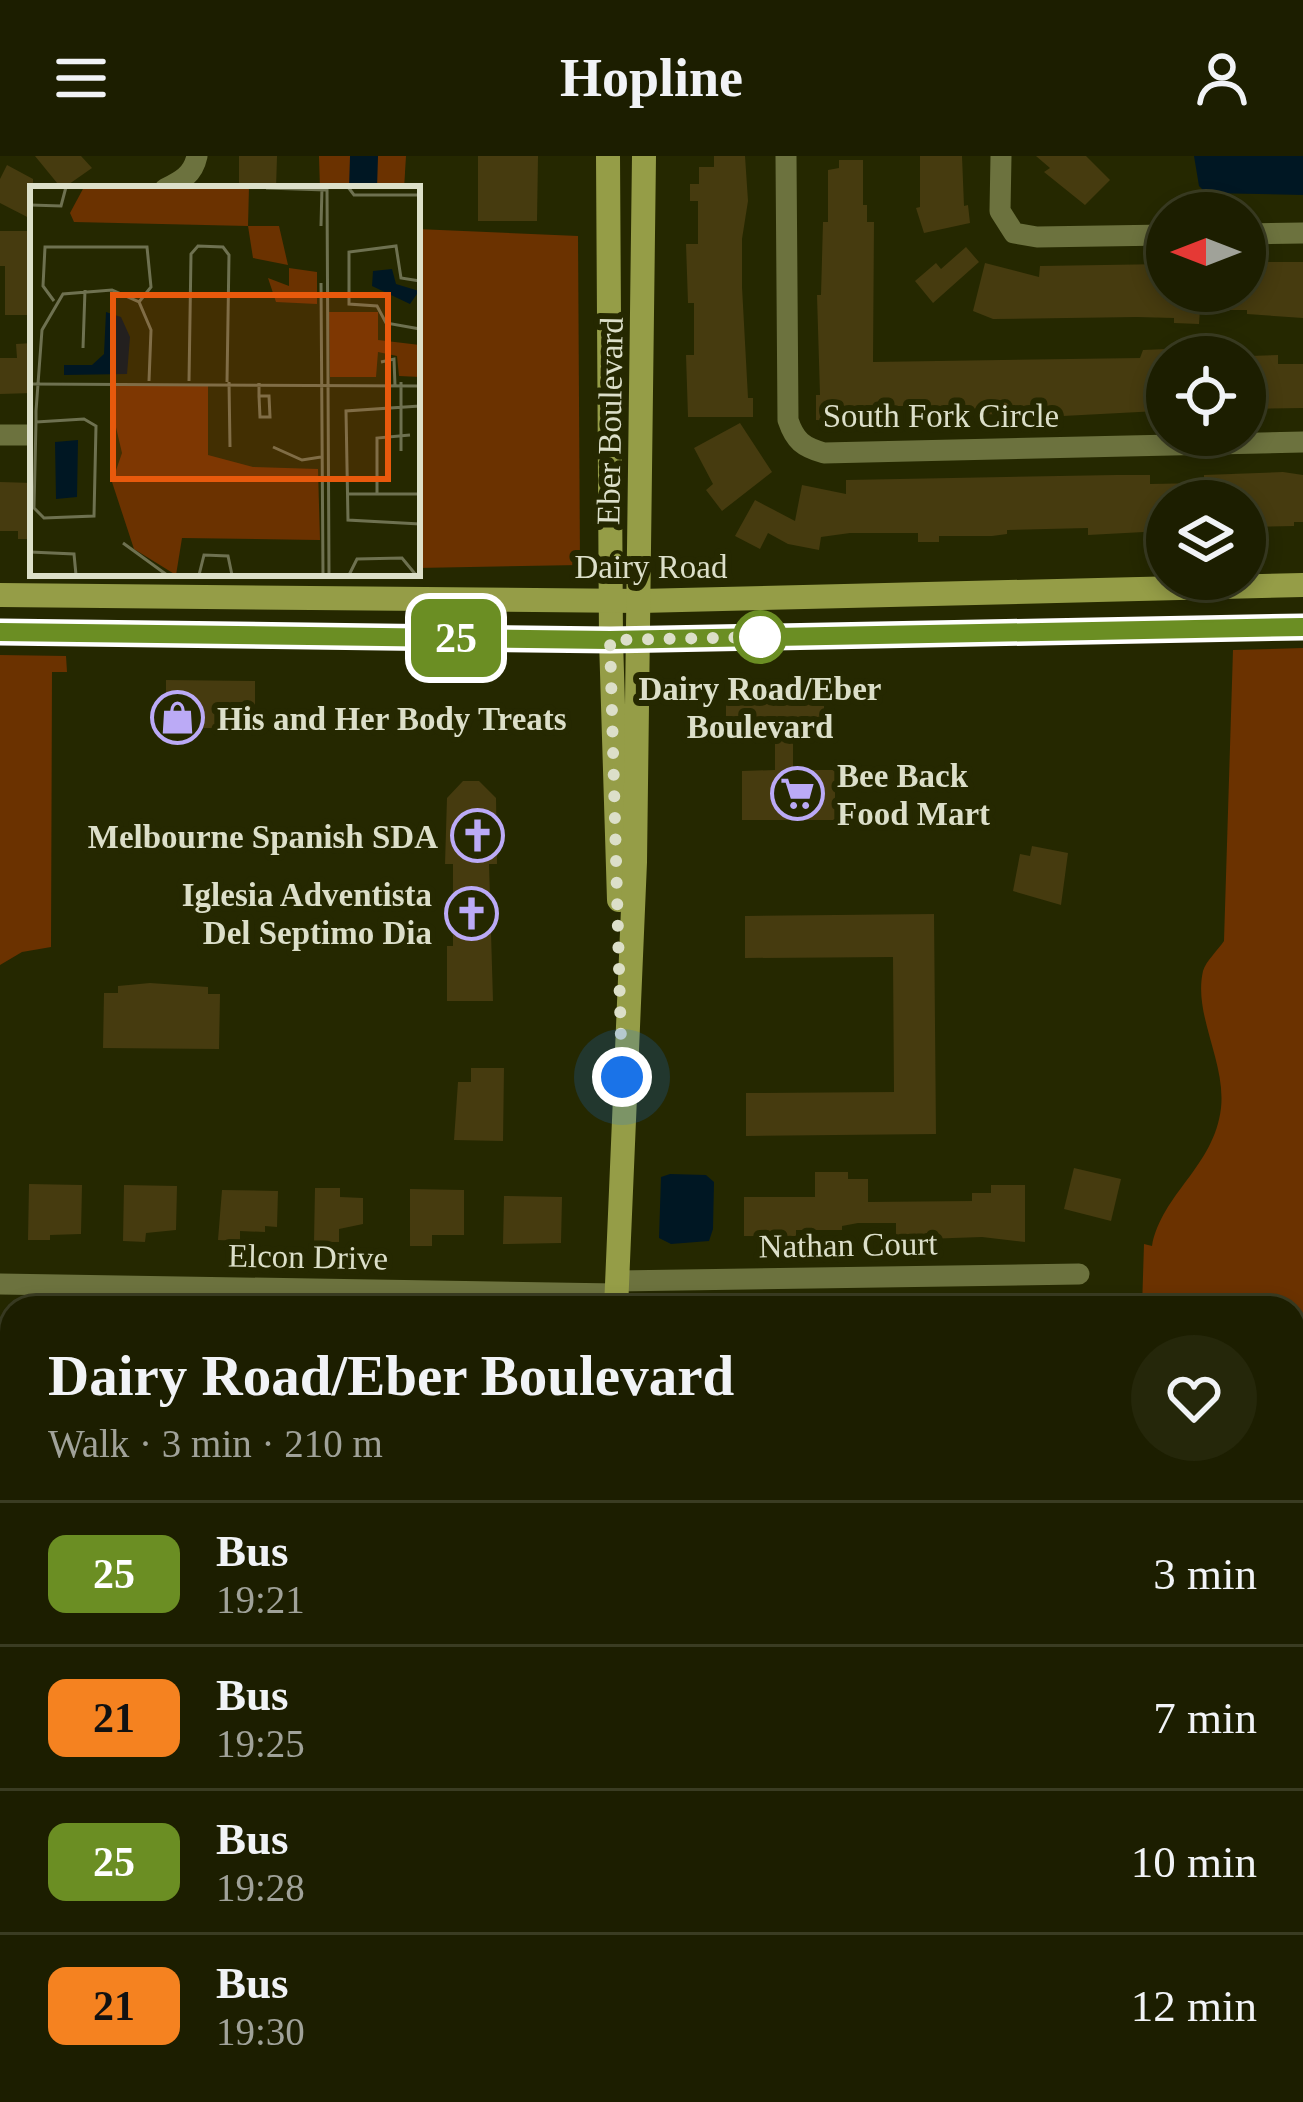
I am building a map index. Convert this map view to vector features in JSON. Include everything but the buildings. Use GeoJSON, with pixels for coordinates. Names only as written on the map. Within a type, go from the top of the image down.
{"type":"FeatureCollection","features":[{"type":"Feature","properties":{"kind":"street"},"geometry":{"type":"LineString","coordinates":[[172,186],[195,167],[196,156]]}},
{"type":"Feature","properties":{"kind":"street","name":"Eber Boulevard"},"geometry":{"type":"LineString","coordinates":[[608,156],[610,640],[622,1118]]}},
{"type":"Feature","properties":{"kind":"street","name":"Eber Boulevard"},"geometry":{"type":"LineString","coordinates":[[616,1294],[635,862],[644,156]]}},
{"type":"Feature","properties":{"kind":"street","name":"South Fork Circle"},"geometry":{"type":"LineString","coordinates":[[786,156],[788,420],[804,448],[824,453],[1303,442]]}},
{"type":"Feature","properties":{"kind":"street"},"geometry":{"type":"LineString","coordinates":[[1001,156],[1000,211],[1014,233],[1146,235]]}},
{"type":"Feature","properties":{"kind":"street"},"geometry":{"type":"LineString","coordinates":[[1266,234],[1303,233]]}},
{"type":"Feature","properties":{"kind":"street","name":"Dairy Road"},"geometry":{"type":"LineString","coordinates":[[0,595],[640,601],[1303,585]]}},
{"type":"Feature","properties":{"kind":"street"},"geometry":{"type":"LineString","coordinates":[[0,632],[610,640],[1303,627]]}},
{"type":"Feature","properties":{"kind":"street","name":"Nathan Court"},"geometry":{"type":"LineString","coordinates":[[616,1294],[1079,1274]]}},
{"type":"Feature","properties":{"kind":"street","name":"Elcon Drive"},"geometry":{"type":"LineString","coordinates":[[0,1284],[616,1294]]}},
{"type":"Feature","properties":{"kind":"shaded area"},"geometry":{"type":"Polygon","coordinates":[[[319,156],[406,156],[404,186],[320,186],[319,156]]]}},
{"type":"Feature","properties":{"kind":"shaded area"},"geometry":{"type":"Polygon","coordinates":[[[420,229],[578,236],[580,565],[420,568],[420,229]]]}},
{"type":"Feature","properties":{"kind":"shaded area"},"geometry":{"type":"Polygon","coordinates":[[[1303,648],[1303,1296],[1142,1296],[1144,1244],[1152,1246],[1166,1210],[1209,1147],[1221,1108],[1219,1073],[1201,988],[1205,967],[1224,941],[1233,650],[1303,648]]]}},
{"type":"Feature","properties":{"kind":"shaded area"},"geometry":{"type":"Polygon","coordinates":[[[0,655],[66,656],[67,672],[52,672],[51,947],[22,952],[0,965],[0,655]]]}},
{"type":"Feature","properties":{"kind":"water"},"geometry":{"type":"Polygon","coordinates":[[[350,156],[378,156],[377,186],[349,186],[350,156]]]}},
{"type":"Feature","properties":{"kind":"water"},"geometry":{"type":"Polygon","coordinates":[[[1194,156],[1303,156],[1303,195],[1205,192],[1199,186],[1194,156]]]}},
{"type":"Feature","properties":{"kind":"water"},"geometry":{"type":"Polygon","coordinates":[[[706,1175],[714,1182],[709,1241],[671,1244],[659,1238],[661,1177],[706,1175]]]}},
{"type":"Feature","properties":{"kind":"bus line","name":"25"},"geometry":{"type":"LineString","coordinates":[[0,632],[610,640],[1303,627]]}},
{"type":"Feature","properties":{"kind":"place","name":"Dairy Road/Eber Boulevard"},"geometry":{"type":"Point","coordinates":[760,637]}},
{"type":"Feature","properties":{"kind":"place","name":"His and Her Body Treats"},"geometry":{"type":"Point","coordinates":[178,718]}},
{"type":"Feature","properties":{"kind":"place","name":"Bee Back Food Mart"},"geometry":{"type":"Point","coordinates":[798,794]}},
{"type":"Feature","properties":{"kind":"place","name":"Melbourne Spanish SDA"},"geometry":{"type":"Point","coordinates":[477,836]}},
{"type":"Feature","properties":{"kind":"place","name":"Iglesia Adventista Del Septimo Dia"},"geometry":{"type":"Point","coordinates":[471,913]}},
{"type":"Feature","properties":{"kind":"route"},"geometry":{"type":"LineString","coordinates":[[622,1077],[610,640],[760,637]]}}]}
